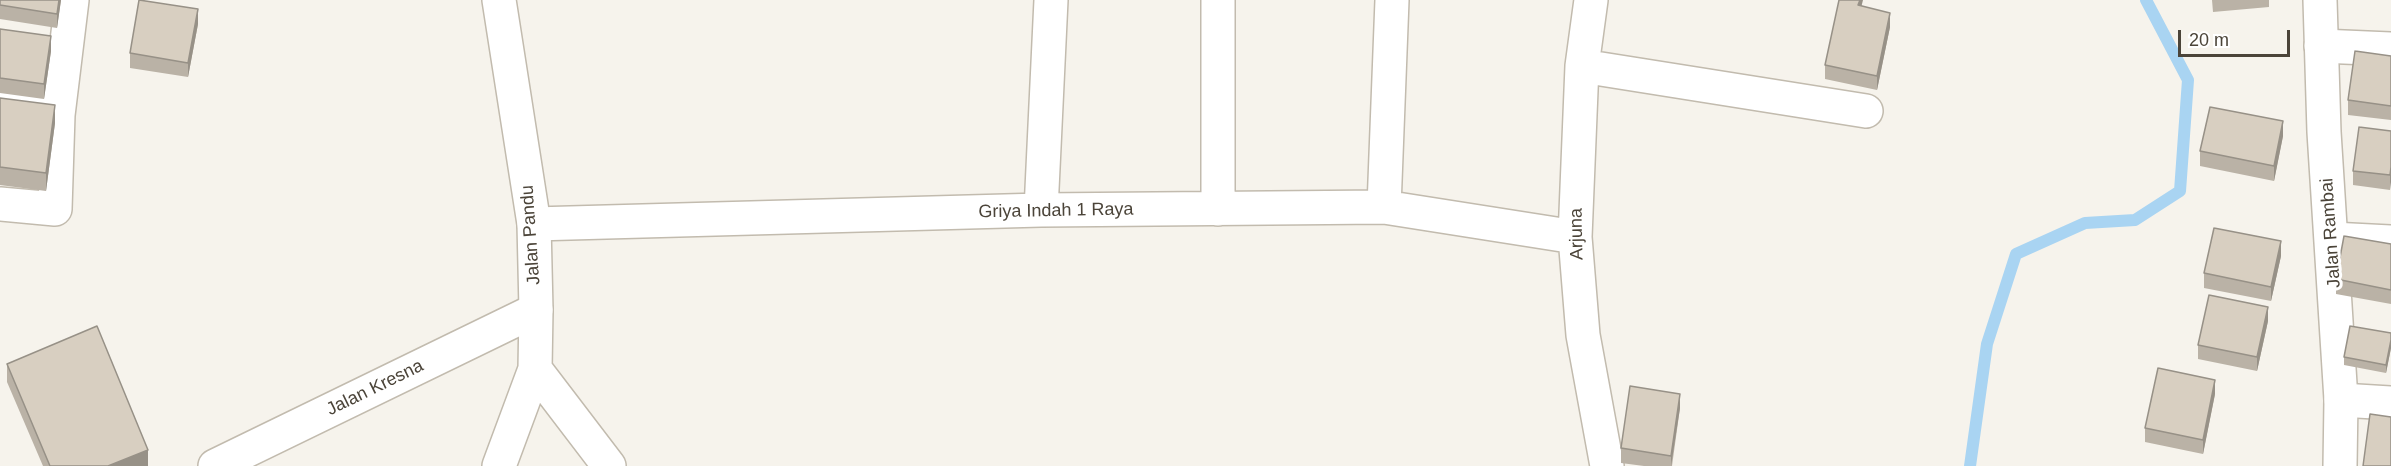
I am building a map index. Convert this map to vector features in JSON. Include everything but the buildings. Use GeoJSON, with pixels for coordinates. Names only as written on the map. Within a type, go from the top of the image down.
{"type":"FeatureCollection","features":[{"type":"Feature","properties":{"kind":"street"},"geometry":{"type":"LineString","coordinates":[[0,204],[55,209],[58,115],[72,0]]}},
{"type":"Feature","properties":{"kind":"street","name":"Jalan Pandu"},"geometry":{"type":"LineString","coordinates":[[499,0],[534,224],[536,310],[535,369],[499,466]]}},
{"type":"Feature","properties":{"kind":"street"},"geometry":{"type":"LineString","coordinates":[[1041,210],[1051,0]]}},
{"type":"Feature","properties":{"kind":"street"},"geometry":{"type":"LineString","coordinates":[[1218,0],[1218,209]]}},
{"type":"Feature","properties":{"kind":"street"},"geometry":{"type":"LineString","coordinates":[[1384,207],[1392,0]]}},
{"type":"Feature","properties":{"kind":"street","name":"Arjuna"},"geometry":{"type":"LineString","coordinates":[[1591,0],[1582,66],[1575,237],[1583,335],[1607,466]]}},
{"type":"Feature","properties":{"kind":"street","name":"Jalan Rambai"},"geometry":{"type":"LineString","coordinates":[[2320,0],[2341,400],[2340,466]]}},
{"type":"Feature","properties":{"kind":"street"},"geometry":{"type":"LineString","coordinates":[[2321,46],[2391,49]]}},
{"type":"Feature","properties":{"kind":"street"},"geometry":{"type":"LineString","coordinates":[[1582,66],[1866,111]]}},
{"type":"Feature","properties":{"kind":"street"},"geometry":{"type":"LineString","coordinates":[[0,108],[58,115]]}},
{"type":"Feature","properties":{"kind":"street","name":"Griya Indah 1 Raya"},"geometry":{"type":"LineString","coordinates":[[534,224],[1041,210],[1384,207],[1575,237]]}},
{"type":"Feature","properties":{"kind":"street"},"geometry":{"type":"LineString","coordinates":[[2332,239],[2391,242]]}},
{"type":"Feature","properties":{"kind":"street","name":"Jalan Kresna"},"geometry":{"type":"LineString","coordinates":[[215,466],[536,310]]}},
{"type":"Feature","properties":{"kind":"street"},"geometry":{"type":"LineString","coordinates":[[535,369],[609,466]]}},
{"type":"Feature","properties":{"kind":"street"},"geometry":{"type":"LineString","coordinates":[[2341,400],[2391,403]]}},
{"type":"Feature","properties":{"kind":"waterway"},"geometry":{"type":"LineString","coordinates":[[1970,466],[1987,344],[2016,254],[2085,223],[2135,220],[2180,191],[2188,80],[2146,0]]}}]}
